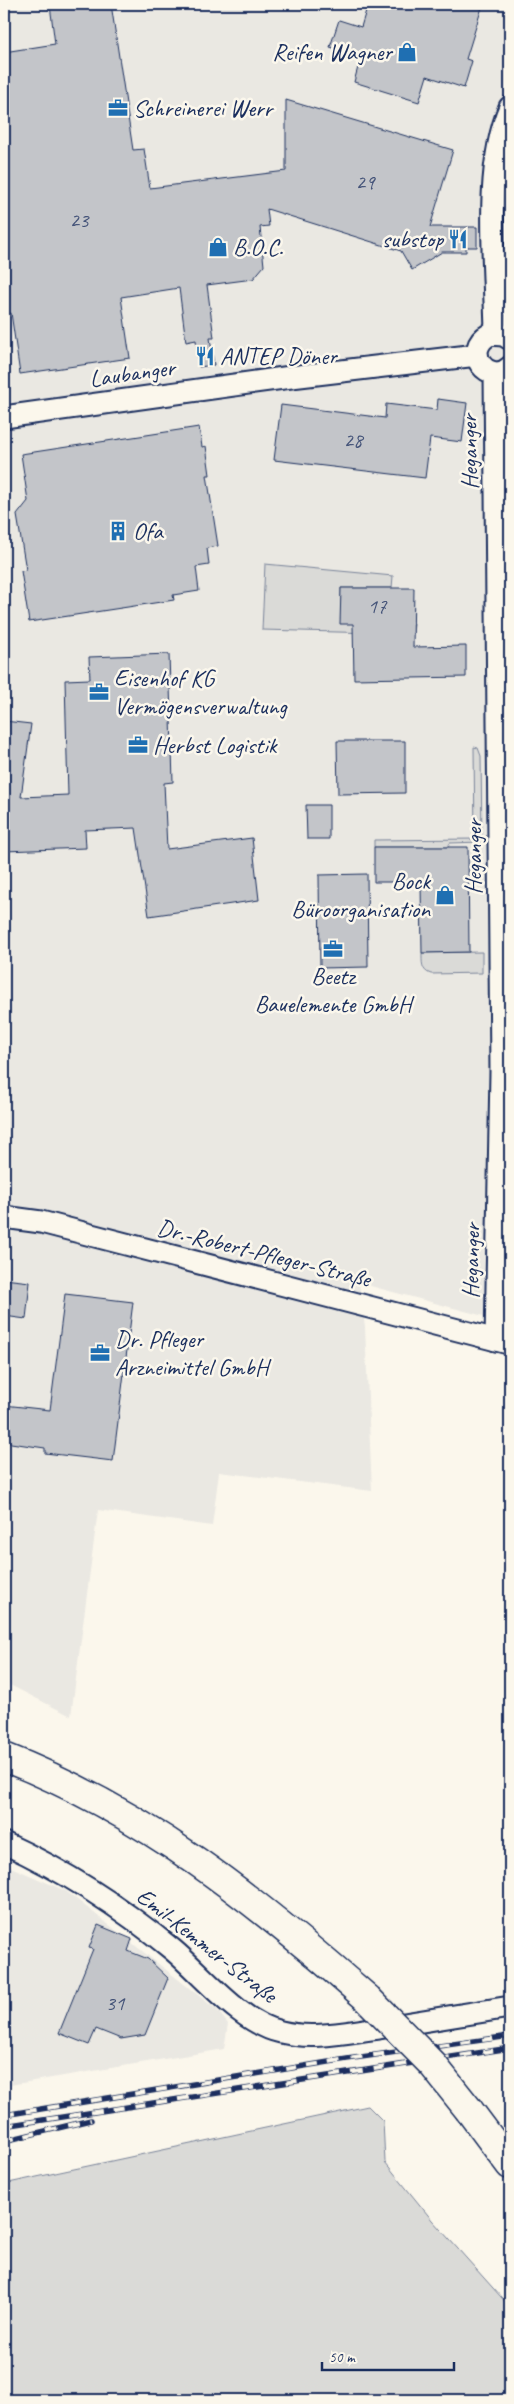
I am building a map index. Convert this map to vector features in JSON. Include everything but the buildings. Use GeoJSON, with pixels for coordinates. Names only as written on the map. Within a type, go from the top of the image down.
{"type":"FeatureCollection","features":[{"type":"Feature","properties":{"kind":"main road"},"geometry":{"type":"LineString","coordinates":[[4,1757],[44,1773],[164,1838],[215,1872],[261,1908],[368,1999],[433,2065],[510,2165]]}},
{"type":"Feature","properties":{"kind":"street"},"geometry":{"type":"LineString","coordinates":[[502,370],[481,365],[477,355],[479,344],[484,338],[503,336],[495,183],[498,150],[510,107]]}},
{"type":"Feature","properties":{"kind":"street","name":"Laubanger"},"geometry":{"type":"LineString","coordinates":[[4,417],[291,377],[477,355]]}},
{"type":"Feature","properties":{"kind":"street","name":"Heganger"},"geometry":{"type":"LineString","coordinates":[[502,370],[501,1072],[503,1342]]}},
{"type":"Feature","properties":{"kind":"street","name":"Dr.-Robert-Pfleger-Straße"},"geometry":{"type":"LineString","coordinates":[[4,1216],[50,1225],[503,1342]]}},
{"type":"Feature","properties":{"kind":"street","name":"Emil-Kemmer-Straße"},"geometry":{"type":"LineString","coordinates":[[4,1842],[48,1863],[103,1898],[173,1950],[236,2008],[261,2024],[279,2032],[318,2036],[445,2018],[510,2006]]}},
{"type":"Feature","properties":{"kind":"shaded area"},"geometry":{"type":"Polygon","coordinates":[[[4,4],[510,4],[510,1323],[359,1283],[365,1327],[372,1491],[219,1472],[212,1526],[98,1510],[71,1716],[4,1682],[4,4]]]}},
{"type":"Feature","properties":{"kind":"shaded area"},"geometry":{"type":"Polygon","coordinates":[[[265,564],[393,576],[392,588],[341,588],[341,623],[414,624],[413,634],[262,630],[265,564]]]}},
{"type":"Feature","properties":{"kind":"shaded area"},"geometry":{"type":"Polygon","coordinates":[[[474,747],[478,748],[481,756],[482,842],[450,843],[448,847],[374,847],[374,840],[475,839],[474,747]]]}},
{"type":"Feature","properties":{"kind":"shaded area"},"geometry":{"type":"Polygon","coordinates":[[[482,952],[482,973],[431,974],[425,971],[423,966],[422,953],[482,952]]]}},
{"type":"Feature","properties":{"kind":"shaded area"},"geometry":{"type":"Polygon","coordinates":[[[4,1864],[66,1891],[217,2010],[228,2024],[224,2049],[4,2086],[4,1864]]]}},
{"type":"Feature","properties":{"kind":"shaded area"},"geometry":{"type":"Polygon","coordinates":[[[368,2106],[383,2121],[385,2162],[432,2220],[510,2307],[510,2400],[4,2400],[4,2184],[368,2106]]]}},
{"type":"Feature","properties":{"kind":"railway"},"geometry":{"type":"LineString","coordinates":[[4,2115],[347,2059],[510,2036]]}},
{"type":"Feature","properties":{"kind":"railway"},"geometry":{"type":"LineString","coordinates":[[4,2126],[510,2048]]}},
{"type":"Feature","properties":{"kind":"railway"},"geometry":{"type":"LineString","coordinates":[[4,2141],[91,2120]]}},
{"type":"Feature","properties":{"kind":"place","name":"Reifen Wagner"},"geometry":{"type":"Point","coordinates":[407,52]}},
{"type":"Feature","properties":{"kind":"place","name":"Schreinerei Werr"},"geometry":{"type":"Point","coordinates":[118,108]}},
{"type":"Feature","properties":{"kind":"place","name":"substop"},"geometry":{"type":"Point","coordinates":[458,239]}},
{"type":"Feature","properties":{"kind":"place","name":"B.O.C."},"geometry":{"type":"Point","coordinates":[218,247]}},
{"type":"Feature","properties":{"kind":"place","name":"ANTEP Döner"},"geometry":{"type":"Point","coordinates":[205,356]}},
{"type":"Feature","properties":{"kind":"place","name":"Ofa"},"geometry":{"type":"Point","coordinates":[118,531]}},
{"type":"Feature","properties":{"kind":"place","name":"Eisenhof KG Vermögensverwaltung"},"geometry":{"type":"Point","coordinates":[99,692]}},
{"type":"Feature","properties":{"kind":"place","name":"Herbst Logistik"},"geometry":{"type":"Point","coordinates":[138,745]}},
{"type":"Feature","properties":{"kind":"place","name":"Bock Büroorganisation"},"geometry":{"type":"Point","coordinates":[445,895]}},
{"type":"Feature","properties":{"kind":"place","name":"Beetz Bauelemente GmbH"},"geometry":{"type":"Point","coordinates":[333,949]}},
{"type":"Feature","properties":{"kind":"place","name":"Dr. Pfleger Arzneimittel GmbH"},"geometry":{"type":"Point","coordinates":[100,1353]}}]}
